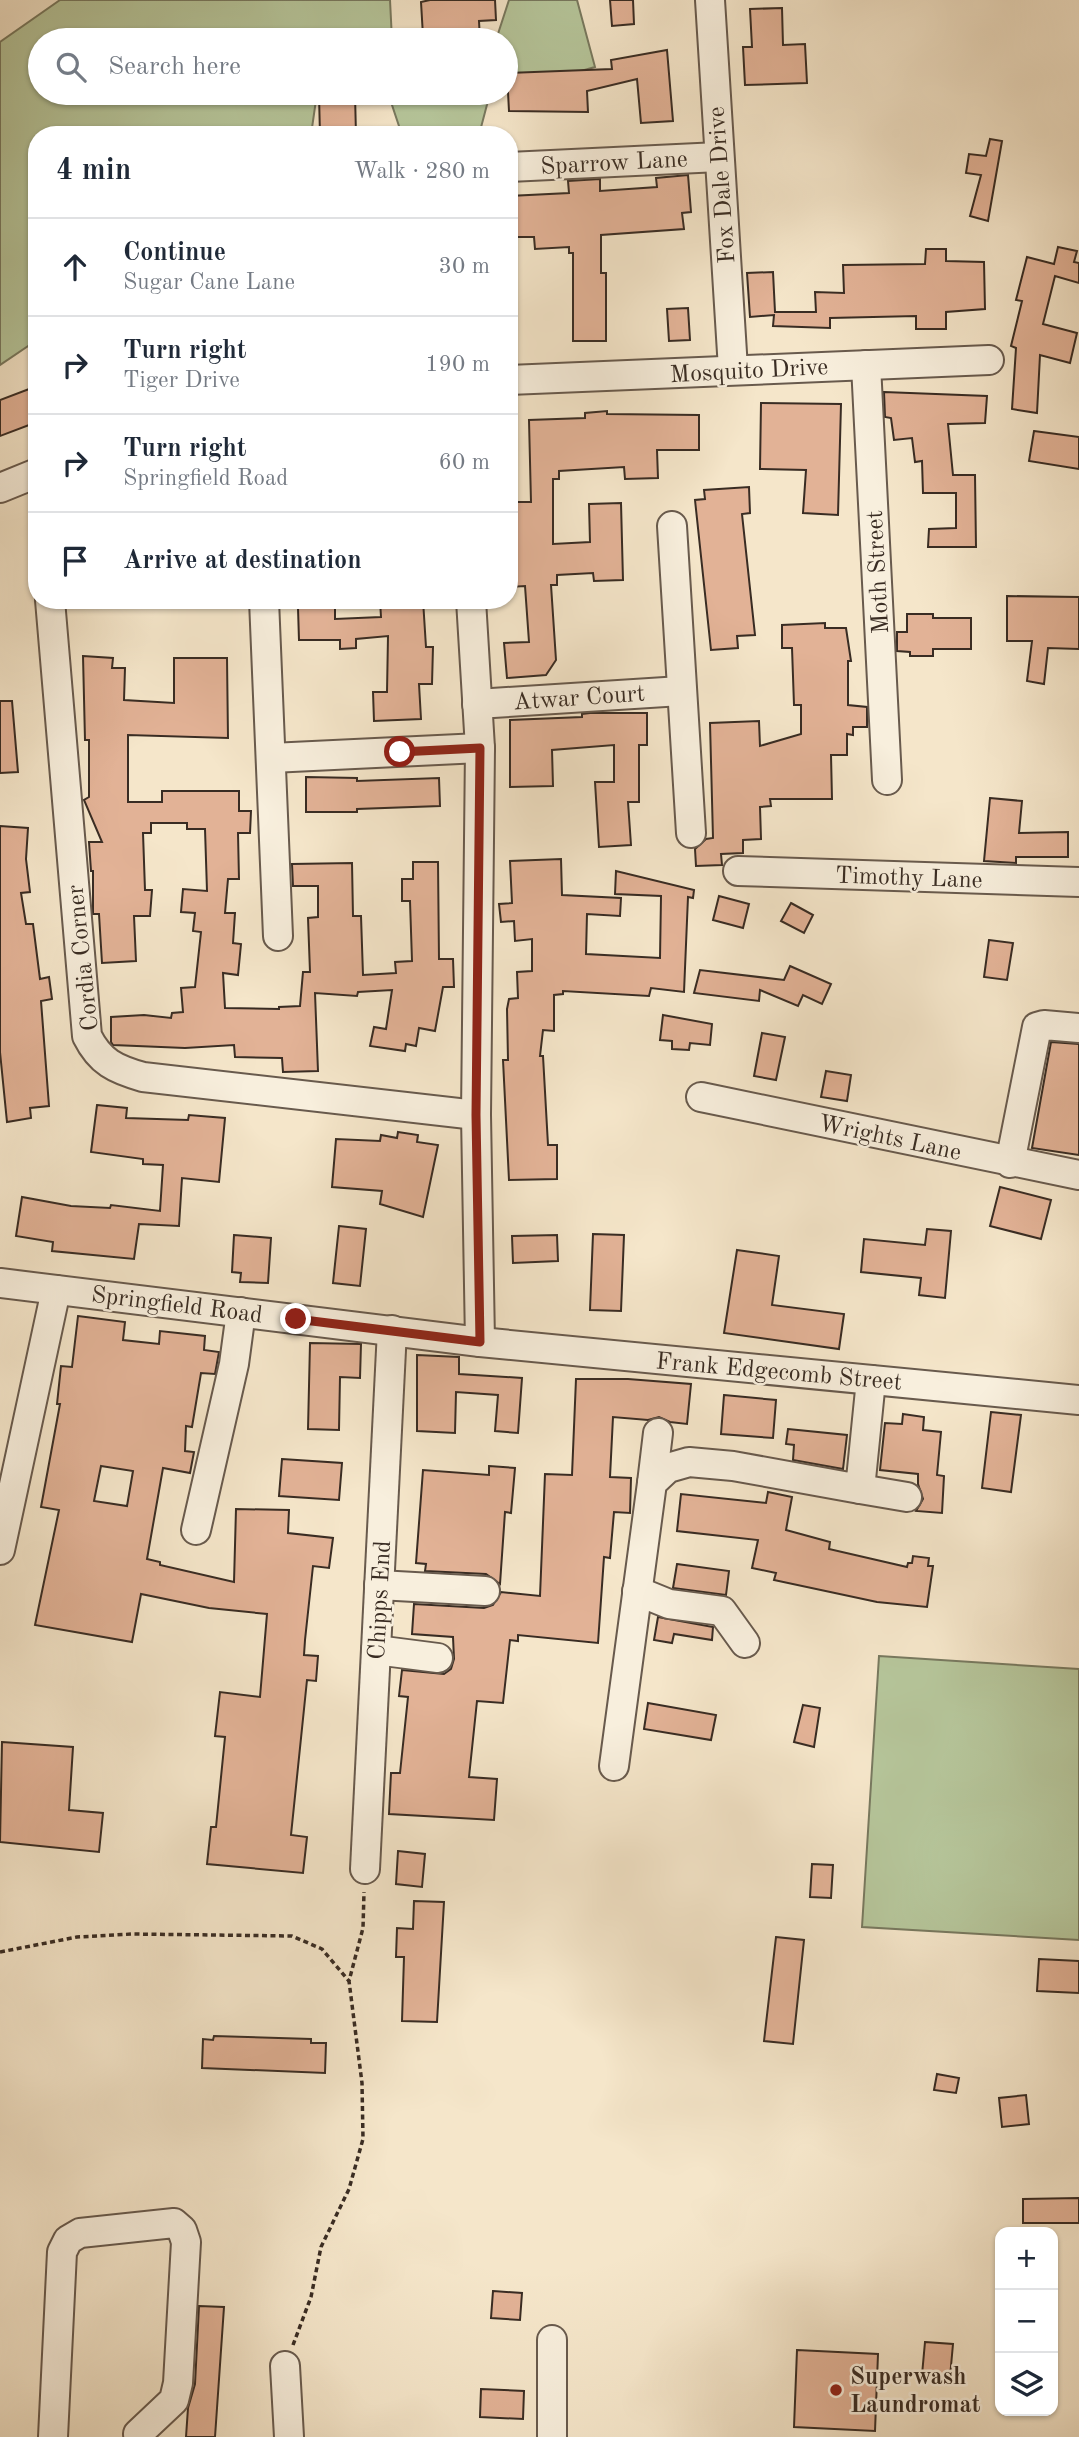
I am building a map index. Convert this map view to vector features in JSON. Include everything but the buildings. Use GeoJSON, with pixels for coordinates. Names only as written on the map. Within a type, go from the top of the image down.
{"type":"FeatureCollection","features":[{"type":"Feature","properties":{"kind":"street","name":"Fox Dale Drive"},"geometry":{"type":"LineString","coordinates":[[710,0],[733,369]]}},
{"type":"Feature","properties":{"kind":"street","name":"Sparrow Lane"},"geometry":{"type":"LineString","coordinates":[[518,167],[719,157]]}},
{"type":"Feature","properties":{"kind":"street","name":"Mosquito Drive"},"geometry":{"type":"LineString","coordinates":[[518,380],[989,360]]}},
{"type":"Feature","properties":{"kind":"street","name":"Moth Street"},"geometry":{"type":"LineString","coordinates":[[866,365],[887,780]]}},
{"type":"Feature","properties":{"kind":"street"},"geometry":{"type":"LineString","coordinates":[[0,488],[28,477]]}},
{"type":"Feature","properties":{"kind":"street"},"geometry":{"type":"LineString","coordinates":[[672,526],[691,833]]}},
{"type":"Feature","properties":{"kind":"street","name":"Cordia Corner"},"geometry":{"type":"LineString","coordinates":[[51,609],[87,1036],[96,1055],[114,1068],[143,1077],[476,1115]]}},
{"type":"Feature","properties":{"kind":"street"},"geometry":{"type":"LineString","coordinates":[[264,609],[278,936]]}},
{"type":"Feature","properties":{"kind":"street"},"geometry":{"type":"LineString","coordinates":[[472,609],[480,748],[476,1115],[480,1342]]}},
{"type":"Feature","properties":{"kind":"street","name":"Atwar Court"},"geometry":{"type":"LineString","coordinates":[[477,704],[681,691]]}},
{"type":"Feature","properties":{"kind":"street"},"geometry":{"type":"LineString","coordinates":[[271,758],[480,748]]}},
{"type":"Feature","properties":{"kind":"street","name":"Timothy Lane"},"geometry":{"type":"LineString","coordinates":[[738,871],[1079,882]]}},
{"type":"Feature","properties":{"kind":"street"},"geometry":{"type":"LineString","coordinates":[[1010,1163],[1037,1027],[1044,1025],[1079,1028]]}},
{"type":"Feature","properties":{"kind":"street","name":"Wrights Lane"},"geometry":{"type":"LineString","coordinates":[[701,1097],[1010,1163],[1079,1175]]}},
{"type":"Feature","properties":{"kind":"street","name":"Springfield Road"},"geometry":{"type":"LineString","coordinates":[[0,1283],[480,1342]]}},
{"type":"Feature","properties":{"kind":"street"},"geometry":{"type":"LineString","coordinates":[[0,1550],[56,1290]]}},
{"type":"Feature","properties":{"kind":"street"},"geometry":{"type":"LineString","coordinates":[[196,1530],[234,1364],[241,1312]]}},
{"type":"Feature","properties":{"kind":"street","name":"Chipps End"},"geometry":{"type":"LineString","coordinates":[[365,1869],[392,1330]]}},
{"type":"Feature","properties":{"kind":"street","name":"Frank Edgecomb Street"},"geometry":{"type":"LineString","coordinates":[[480,1342],[1079,1399]]}},
{"type":"Feature","properties":{"kind":"street"},"geometry":{"type":"LineString","coordinates":[[860,1489],[871,1380]]}},
{"type":"Feature","properties":{"kind":"street"},"geometry":{"type":"LineString","coordinates":[[614,1766],[658,1433]]}},
{"type":"Feature","properties":{"kind":"street"},"geometry":{"type":"LineString","coordinates":[[652,1483],[668,1468],[689,1462],[733,1466],[907,1497]]}},
{"type":"Feature","properties":{"kind":"street"},"geometry":{"type":"LineString","coordinates":[[379,1585],[485,1591]]}},
{"type":"Feature","properties":{"kind":"street"},"geometry":{"type":"LineString","coordinates":[[637,1591],[669,1604],[722,1611],[745,1643]]}},
{"type":"Feature","properties":{"kind":"street"},"geometry":{"type":"LineString","coordinates":[[376,1650],[438,1658]]}},
{"type":"Feature","properties":{"kind":"street"},"geometry":{"type":"LineString","coordinates":[[53,2437],[62,2252],[68,2239],[80,2233],[174,2223],[182,2230],[186,2242],[178,2383],[174,2400],[138,2434]]}},
{"type":"Feature","properties":{"kind":"street"},"geometry":{"type":"LineString","coordinates":[[552,2340],[552,2437]]}},
{"type":"Feature","properties":{"kind":"street"},"geometry":{"type":"LineString","coordinates":[[285,2366],[289,2437]]}},
{"type":"Feature","properties":{"kind":"path"},"geometry":{"type":"LineString","coordinates":[[285,2366],[311,2297],[321,2247],[349,2189],[363,2139],[362,2083],[349,1981],[363,1928],[365,1869]]}},
{"type":"Feature","properties":{"kind":"path"},"geometry":{"type":"LineString","coordinates":[[0,1952],[77,1937],[133,1934],[292,1936],[322,1949],[349,1981]]}},
{"type":"Feature","properties":{"kind":"green space"},"geometry":{"type":"Polygon","coordinates":[[[60,0],[390,0],[391,28],[28,28],[28,105],[315,105],[312,126],[28,126],[28,346],[0,365],[0,42],[60,0]]]}},
{"type":"Feature","properties":{"kind":"green space"},"geometry":{"type":"Polygon","coordinates":[[[509,0],[577,0],[595,67],[518,89],[518,28],[500,28],[509,0]]]}},
{"type":"Feature","properties":{"kind":"green space"},"geometry":{"type":"Polygon","coordinates":[[[392,105],[487,105],[481,126],[399,126],[392,105]]]}},
{"type":"Feature","properties":{"kind":"green space"},"geometry":{"type":"Polygon","coordinates":[[[879,1656],[1079,1669],[1079,1940],[862,1927],[879,1656]]]}},
{"type":"Feature","properties":{"kind":"place","name":"Superwash Laundromat"},"geometry":{"type":"Point","coordinates":[836,2390]}},
{"type":"Feature","properties":{"kind":"route"},"geometry":{"type":"LineString","coordinates":[[296,1319],[480,1342],[476,1115],[480,748],[400,752]]}}]}
